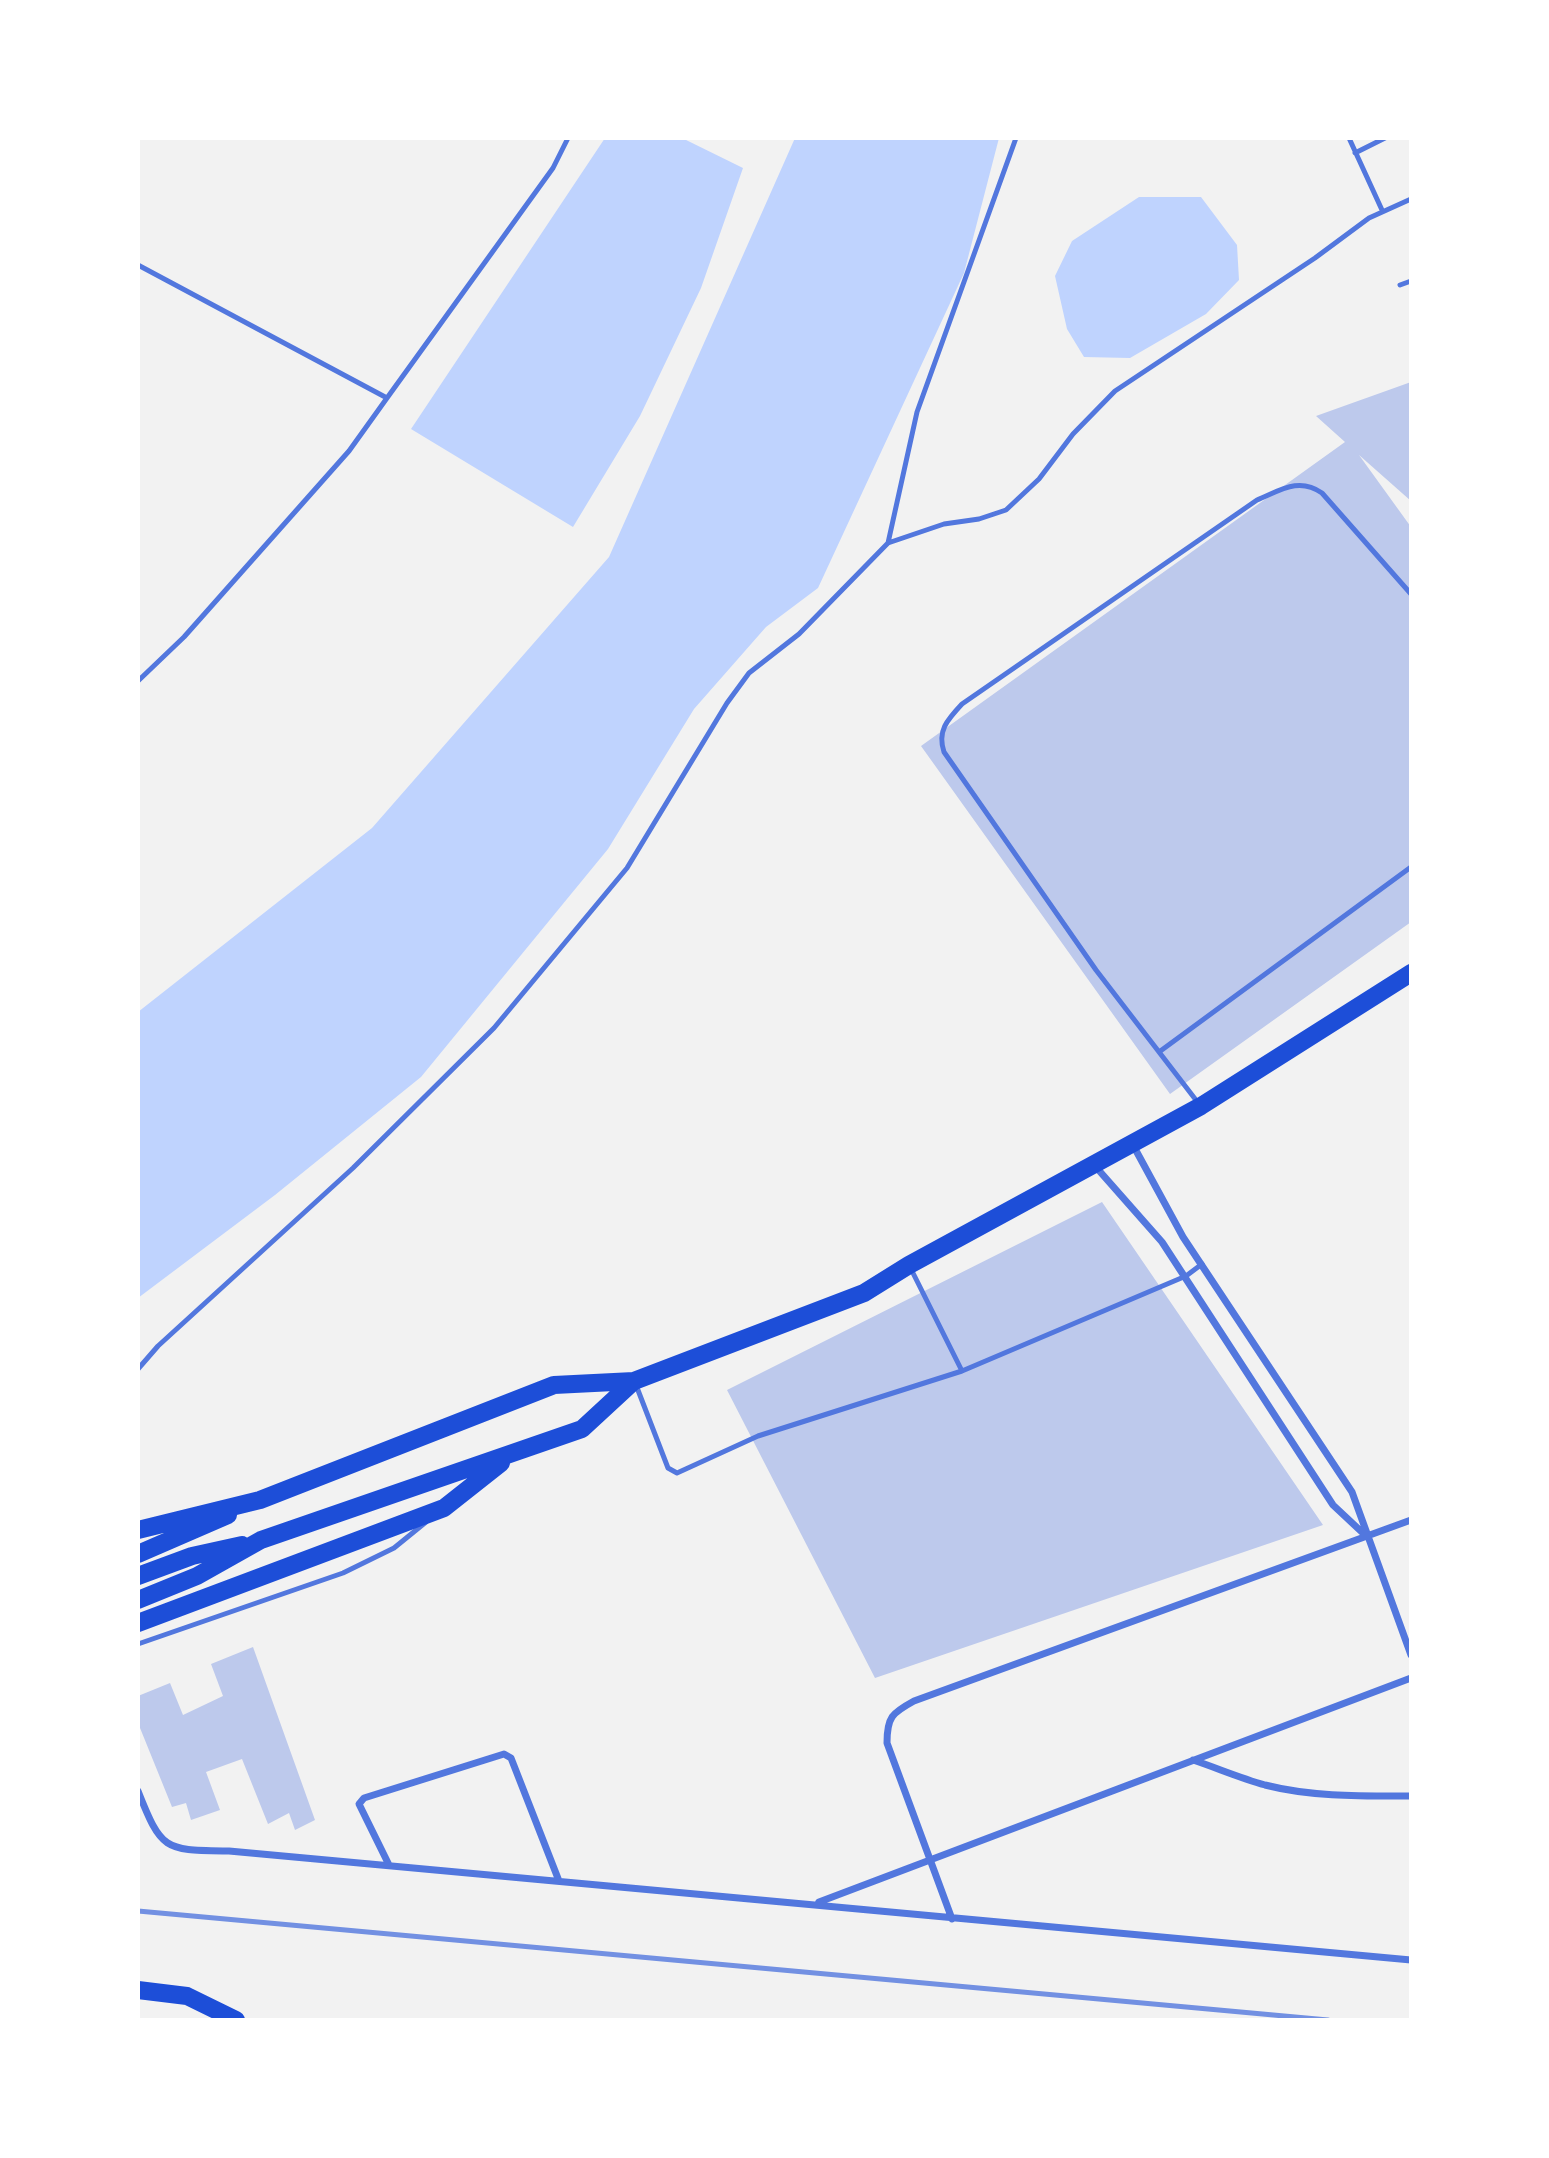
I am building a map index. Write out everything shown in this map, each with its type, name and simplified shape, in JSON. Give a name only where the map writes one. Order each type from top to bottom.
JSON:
[{"type":"main road","points":[[138,1554],[260,1500],[554,1385],[634,1381],[864,1293],[909,1265],[1201,1106],[1411,973]]},
{"type":"main road","points":[[138,1576],[192,1556],[261,1540],[582,1429],[634,1381]]},
{"type":"main road","points":[[138,1623],[444,1508],[513,1454]]},
{"type":"main road","points":[[138,1530],[260,1500]]},
{"type":"main road","points":[[138,1600],[197,1576],[261,1540]]},
{"type":"main road","points":[[138,1990],[187,1996],[236,2020]]},
{"type":"street","points":[[1133,1144],[1202,1264],[1352,1492],[1365,1535],[1411,1655]]},
{"type":"street","points":[[1095,1166],[1162,1242],[1333,1505],[1365,1535]]},
{"type":"street","points":[[952,1919],[887,1743],[887,1725],[896,1711],[914,1701],[1411,1520]]},
{"type":"street","points":[[816,1903],[1411,1678]]},
{"type":"street","points":[[389,1866],[362,1814],[359,1804],[364,1798],[504,1754],[511,1758],[559,1881]]},
{"type":"street","points":[[1193,1760],[1265,1785],[1305,1792],[1411,1796]]},
{"type":"street","points":[[138,1791],[153,1831],[163,1842],[182,1850],[229,1851],[816,1903],[952,1919],[1411,1959]]},
{"type":"lane","points":[[138,681],[184,637],[349,451],[553,168],[568,138]]},
{"type":"lane","points":[[888,543],[916,412],[1016,138]]},
{"type":"lane","points":[[1349,138],[1382,210]]},
{"type":"lane","points":[[1355,153],[1385,138]]},
{"type":"lane","points":[[138,1369],[158,1346],[353,1168],[494,1028],[627,867],[727,703],[749,673],[799,634],[888,543],[944,524],[979,519],[1006,510],[1039,479],[1073,434],[1115,391],[1382,210],[1411,199]]},
{"type":"lane","points":[[138,265],[387,398]]},
{"type":"lane","points":[[1400,285],[1411,281]]},
{"type":"lane","points":[[1201,1106],[1096,970],[944,752],[940,739],[944,725],[962,704],[1257,500],[1300,483],[1322,493],[1411,594]]},
{"type":"lane","points":[[1158,1052],[1411,867]]},
{"type":"lane","points":[[634,1381],[668,1468],[677,1474],[758,1436],[962,1371],[1186,1276],[1202,1264]]},
{"type":"lane","points":[[909,1265],[962,1371]]},
{"type":"lane","points":[[138,1644],[343,1573],[394,1548],[444,1508]]},
{"type":"water","points":[[605,138],[682,138],[743,168],[701,288],[640,416],[573,527],[411,429]]},
{"type":"water","points":[[795,138],[999,138],[964,273],[818,588],[766,627],[694,709],[608,849],[421,1077],[275,1195],[138,1298],[138,1012],[372,828],[609,557]]},
{"type":"water","points":[[1139,197],[1201,197],[1237,245],[1239,280],[1206,314],[1130,358],[1084,357],[1067,329],[1055,276],[1072,241]]},
{"type":"building","points":[[1411,382],[1411,501],[1359,455],[1411,527],[1411,922],[1170,1094],[921,746],[1345,442],[1316,416]]},
{"type":"building","points":[[1102,1202],[1323,1525],[875,1678],[727,1390]]},
{"type":"building","points":[[253,1647],[315,1820],[295,1830],[289,1813],[268,1824],[242,1759],[206,1772],[220,1810],[191,1820],[186,1803],[172,1807],[138,1723],[138,1696],[170,1683],[183,1715],[223,1696],[211,1664]]},
{"type":"railway","points":[[138,1911],[1328,2020]]}]
